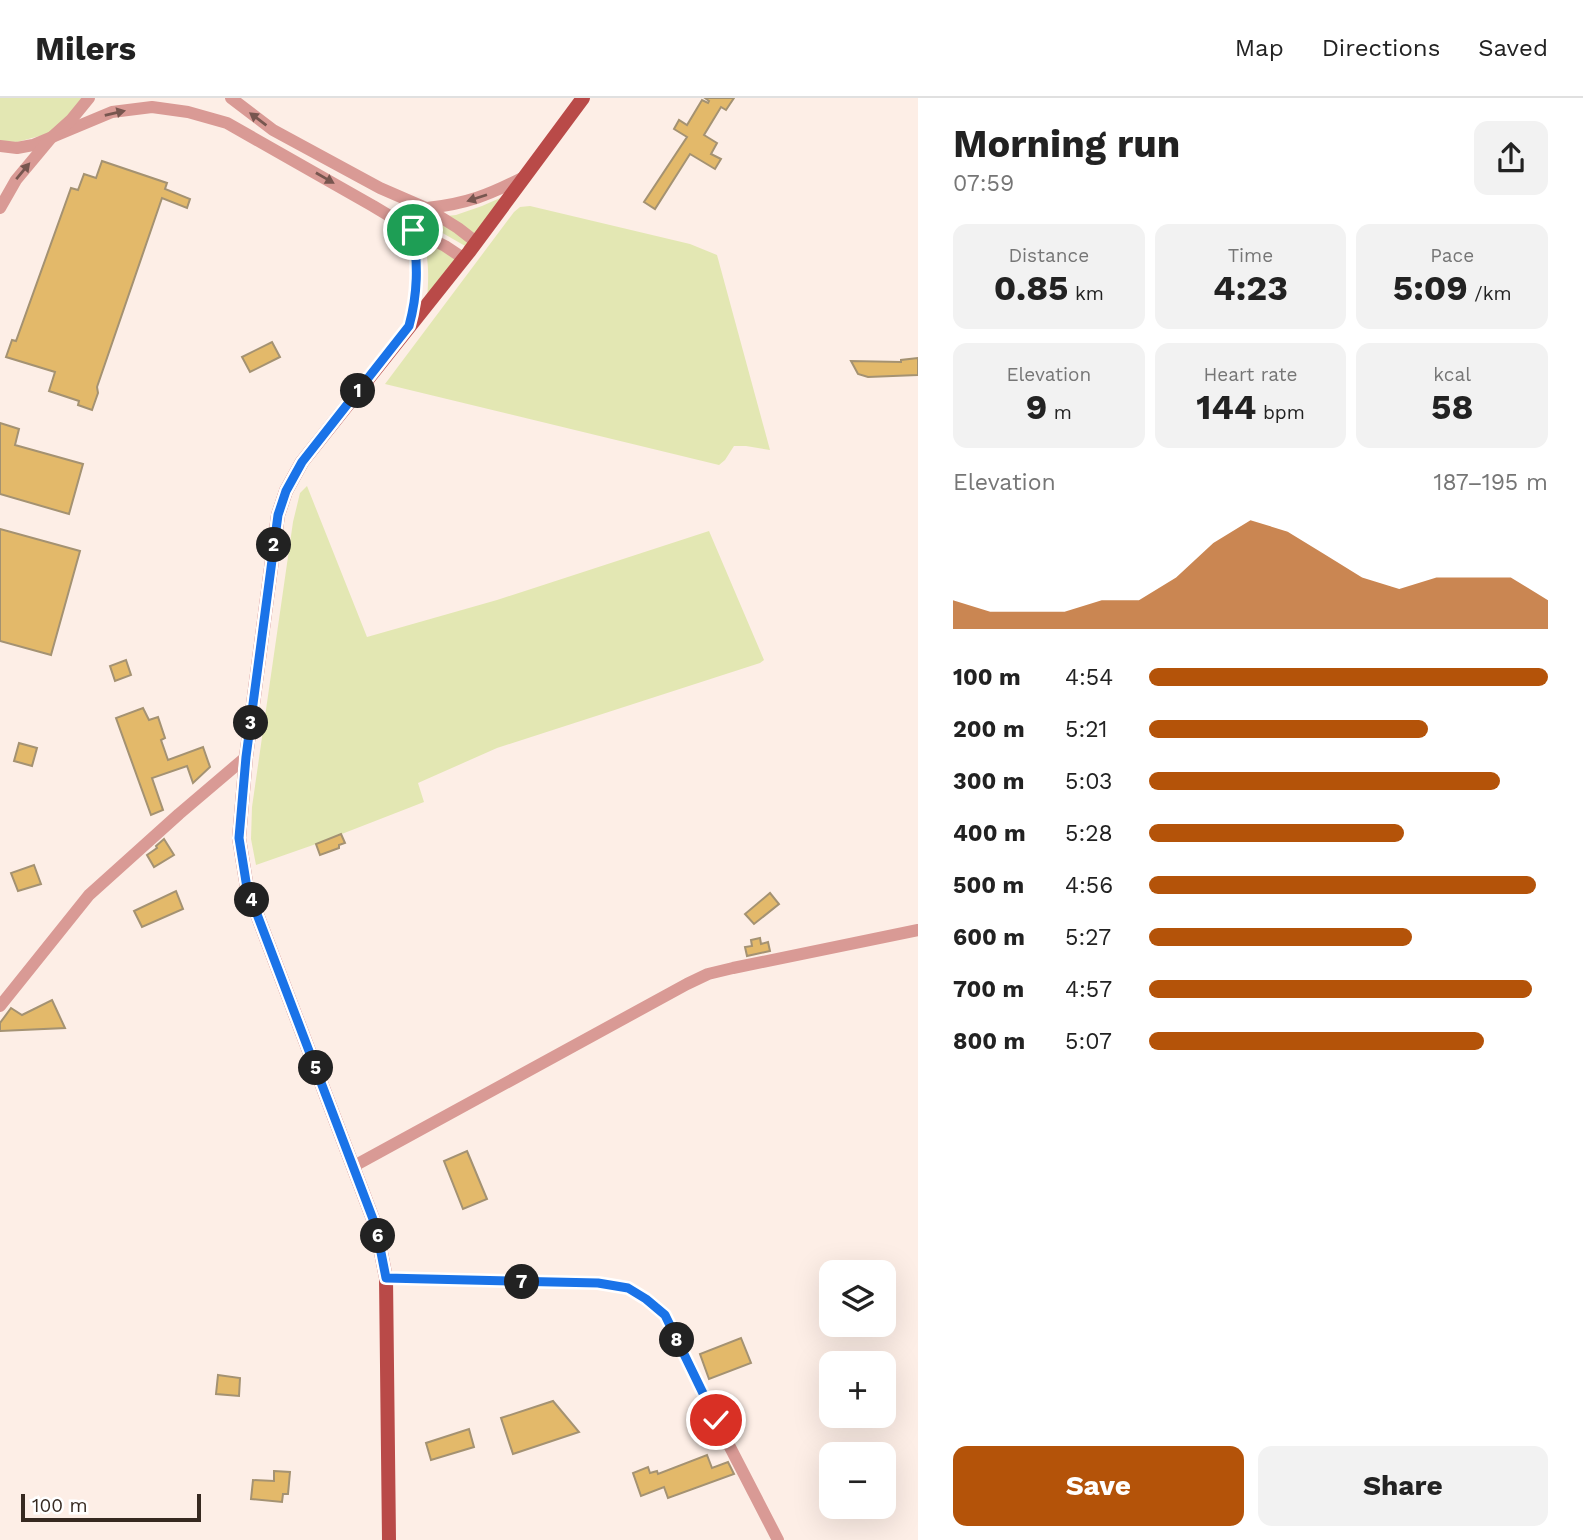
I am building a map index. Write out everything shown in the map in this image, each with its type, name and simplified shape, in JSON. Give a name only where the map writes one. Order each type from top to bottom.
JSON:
[{"type":"main road","points":[[389,1540],[386,1278],[376,1227],[247,888],[239,838],[246,757],[278,515],[286,491],[302,462],[476,242],[583,98]]},
{"type":"street","points":[[0,208],[16,180],[89,98]]},
{"type":"street","points":[[231,98],[273,130],[380,188],[426,208],[476,242]]},
{"type":"street","points":[[0,146],[17,148],[51,138],[112,112],[152,107],[188,112],[227,123],[463,258]]},
{"type":"street","points":[[426,208],[476,200],[524,177]]},
{"type":"street","points":[[409,326],[417,283],[413,230]]},
{"type":"street","points":[[0,1006],[89,895],[246,757]]},
{"type":"street","points":[[354,1166],[708,974],[918,930]]},
{"type":"street","points":[[386,1278],[598,1283],[628,1288],[646,1299],[665,1315],[778,1540]]},
{"type":"green space","points":[[0,98],[82,98],[68,117],[51,133],[17,142],[0,141]]},
{"type":"green space","points":[[507,195],[467,247],[418,219],[456,215]]},
{"type":"green space","points":[[530,206],[690,244],[717,255],[770,450],[734,446],[719,465],[385,384],[514,212],[520,207]]},
{"type":"green space","points":[[416,224],[464,252],[427,302],[428,262]]},
{"type":"green space","points":[[307,486],[367,637],[497,600],[709,531],[764,660],[497,748],[418,783],[424,802],[256,865],[251,839],[252,807],[293,522],[300,493]]},
{"type":"building","points":[[705,98],[734,98],[726,110],[721,107],[704,135],[717,143],[711,154],[721,159],[715,169],[690,154],[655,209],[644,202],[687,137],[674,129],[679,120],[687,125],[702,100],[708,103]]},
{"type":"building","points":[[102,161],[167,183],[165,189],[190,199],[187,208],[162,198],[97,387],[98,393],[92,410],[78,405],[79,401],[49,391],[55,372],[6,357],[12,340],[16,341],[71,188],[78,190],[84,174],[96,178]]},
{"type":"building","points":[[272,342],[280,357],[250,372],[242,357]]},
{"type":"building","points":[[918,358],[918,375],[868,377],[858,374],[851,361],[901,362]]},
{"type":"building","points":[[0,423],[19,429],[15,445],[83,464],[69,514],[0,494]]},
{"type":"building","points":[[0,529],[80,551],[51,655],[0,641]]},
{"type":"building","points":[[126,660],[131,675],[115,681],[110,666]]},
{"type":"building","points":[[143,708],[149,720],[158,717],[165,738],[161,740],[168,760],[203,747],[210,767],[193,783],[187,766],[152,778],[163,810],[151,815],[116,718]]},
{"type":"building","points":[[19,743],[37,748],[32,766],[14,761]]},
{"type":"building","points":[[341,834],[345,843],[320,855],[316,844]]},
{"type":"building","points":[[164,839],[174,855],[154,867],[147,855]]},
{"type":"building","points":[[34,865],[41,884],[18,891],[11,873]]},
{"type":"building","points":[[176,891],[183,909],[142,927],[134,911]]},
{"type":"building","points":[[770,893],[779,904],[754,924],[745,914]]},
{"type":"building","points":[[760,938],[761,944],[768,942],[770,951],[747,956],[745,947],[752,946],[751,940]]},
{"type":"building","points":[[52,1000],[65,1028],[0,1031],[0,1023],[11,1008],[22,1015]]},
{"type":"building","points":[[467,1151],[487,1199],[463,1209],[444,1161]]},
{"type":"building","points":[[741,1338],[751,1363],[709,1379],[700,1354]]},
{"type":"building","points":[[218,1375],[240,1378],[239,1396],[216,1394]]},
{"type":"building","points":[[553,1401],[579,1432],[513,1454],[501,1418]]},
{"type":"building","points":[[469,1429],[474,1447],[431,1460],[426,1443]]},
{"type":"building","points":[[707,1455],[712,1468],[728,1462],[734,1474],[668,1498],[664,1487],[641,1496],[633,1473],[648,1467],[650,1473],[657,1471],[658,1474]]},
{"type":"building","points":[[274,1471],[290,1472],[288,1494],[283,1494],[282,1502],[251,1499],[253,1480],[274,1481]]},
{"type":"route","points":[[413,230],[417,283],[409,326],[302,462],[286,491],[278,515],[246,757],[239,838],[247,888],[376,1227],[386,1278],[598,1283],[628,1288],[665,1315],[716,1420]]}]
